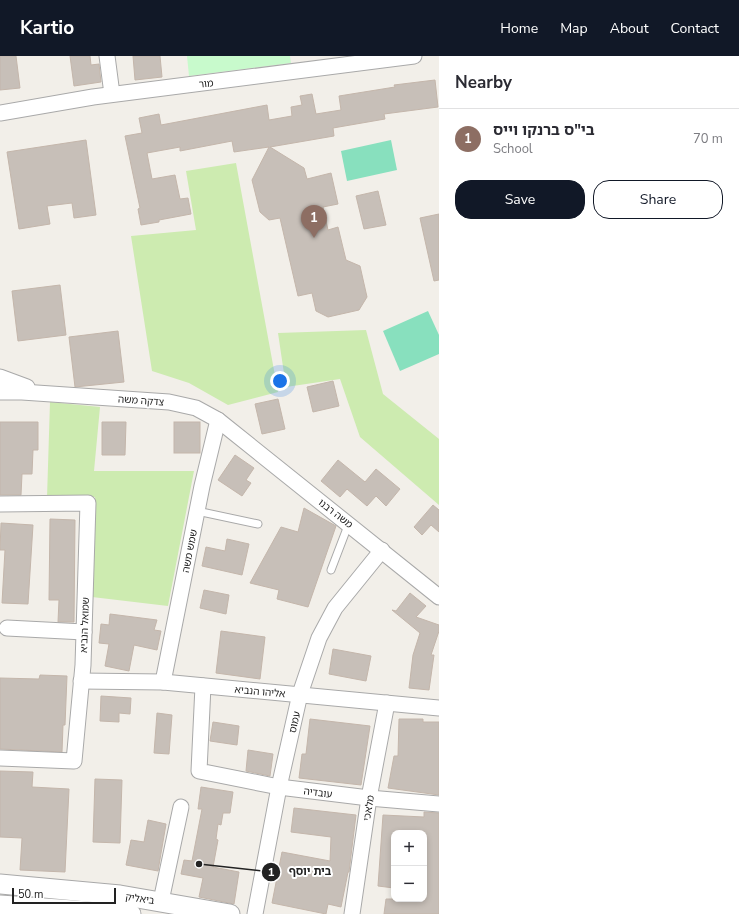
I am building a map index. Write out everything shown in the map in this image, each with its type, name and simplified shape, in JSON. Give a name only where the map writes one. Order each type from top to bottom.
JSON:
[{"type":"street","points":[[107,56],[112,94]]},
{"type":"street","name":"מור","points":[[0,113],[112,94],[357,60],[414,56]]},
{"type":"street","name":"צדקה משה","points":[[0,377],[43,393]]},
{"type":"street","name":"צדקה משה","points":[[0,392],[43,393],[169,402],[196,408],[218,420],[231,431]]},
{"type":"street","name":"שמש משה","points":[[163,682],[197,511],[218,420]]},
{"type":"street","name":"משה רבנו","points":[[231,431],[439,597]]},
{"type":"street","name":"שמואל הנביא","points":[[0,504],[88,503],[84,632],[74,761],[0,758]]},
{"type":"street","name":"עמוס","points":[[255,914],[279,787],[300,694],[319,638],[335,608],[382,550]]},
{"type":"street","points":[[7,628],[84,632]]},
{"type":"street","name":"אליהו הנביא","points":[[80,681],[163,682],[439,708]]},
{"type":"street","name":"עובדיה","points":[[203,686],[199,771],[279,787],[369,798],[439,804]]},
{"type":"street","name":"מלאכי","points":[[352,914],[369,798],[387,703]]},
{"type":"street","name":"ביאליק","points":[[161,901],[181,807]]},
{"type":"street","name":"ביאליק","points":[[0,884],[120,895],[229,914]]},
{"type":"street","name":"ביאליק","points":[[0,905],[131,914]]},
{"type":"lane","points":[[197,511],[258,524]]},
{"type":"lane","points":[[331,570],[348,523]]},
{"type":"green space","points":[[187,56],[290,56],[291,63],[189,76]]},
{"type":"green space","points":[[391,140],[397,170],[347,181],[341,151]]},
{"type":"green space","points":[[236,163],[278,392],[228,405],[189,383],[152,371],[131,236],[196,230],[186,171]]},
{"type":"green space","points":[[428,311],[439,335],[439,354],[400,371],[383,331]]},
{"type":"green space","points":[[366,330],[383,394],[439,439],[439,505],[360,437],[340,379],[286,387],[278,333]]},
{"type":"green space","points":[[50,402],[100,407],[94,471],[194,471],[168,606],[92,597],[95,497],[47,498]]},
{"type":"building","points":[[0,56],[16,56],[20,88],[0,90]]},
{"type":"building","points":[[70,56],[90,56],[91,65],[99,64],[101,82],[74,86]]},
{"type":"building","points":[[133,56],[160,56],[162,77],[135,80]]},
{"type":"building","points":[[435,80],[438,107],[384,114],[385,119],[333,128],[334,136],[270,147],[304,168],[307,179],[331,173],[338,204],[323,207],[328,230],[338,227],[346,260],[360,266],[367,297],[359,310],[328,317],[316,311],[312,293],[298,296],[280,218],[269,220],[260,212],[252,180],[269,147],[234,152],[232,141],[180,151],[180,147],[147,153],[152,179],[175,175],[180,199],[188,198],[191,214],[141,225],[138,209],[140,208],[125,136],[142,133],[139,118],[159,114],[161,125],[267,105],[269,120],[292,116],[291,107],[302,105],[300,96],[312,94],[316,114],[341,110],[339,96],[395,87],[394,85]]},
{"type":"building","points":[[86,140],[96,215],[74,218],[72,203],[47,206],[50,224],[19,229],[7,152]]},
{"type":"building","points":[[378,191],[386,225],[364,229],[356,196]]},
{"type":"building","points":[[439,214],[439,280],[434,281],[420,218]]},
{"type":"building","points":[[60,285],[66,335],[18,341],[12,291]]},
{"type":"building","points":[[118,331],[124,382],[75,387],[69,337]]},
{"type":"building","points":[[333,381],[339,406],[313,412],[307,387]]},
{"type":"building","points":[[278,399],[285,429],[262,434],[255,404]]},
{"type":"building","points":[[0,422],[38,422],[38,450],[33,450],[32,474],[22,474],[21,495],[0,495]]},
{"type":"building","points":[[102,422],[126,422],[125,455],[102,455]]},
{"type":"building","points":[[174,422],[200,422],[200,453],[174,453]]},
{"type":"building","points":[[235,455],[254,468],[246,480],[251,483],[242,496],[218,480]]},
{"type":"building","points":[[338,460],[365,482],[376,469],[400,489],[386,506],[376,496],[367,506],[347,489],[340,497],[321,481]]},
{"type":"building","points":[[433,505],[439,510],[439,532],[431,525],[422,535],[414,527]]},
{"type":"building","points":[[304,508],[336,526],[308,607],[277,599],[279,590],[250,583],[281,527],[298,532]]},
{"type":"building","points":[[50,519],[75,520],[74,622],[58,622],[59,600],[49,600]]},
{"type":"building","points":[[1,523],[33,525],[28,604],[2,603],[5,550],[0,550]]},
{"type":"building","points":[[227,539],[249,544],[242,575],[202,566],[206,547],[225,551]]},
{"type":"building","points":[[204,590],[229,595],[226,614],[200,608]]},
{"type":"building","points":[[410,593],[426,606],[416,617],[439,625],[439,631],[431,655],[434,655],[429,690],[409,688],[413,655],[420,633],[392,610],[396,611]]},
{"type":"building","points":[[110,614],[157,620],[154,630],[161,631],[157,650],[134,645],[129,671],[105,666],[109,644],[99,643],[101,624],[109,625]]},
{"type":"building","points":[[221,631],[265,637],[260,679],[216,673]]},
{"type":"building","points":[[333,649],[371,656],[366,681],[329,674]]},
{"type":"building","points":[[40,675],[67,676],[65,725],[63,725],[62,752],[0,749],[0,678],[39,679]]},
{"type":"building","points":[[101,696],[131,698],[130,714],[119,713],[119,722],[100,721]]},
{"type":"building","points":[[157,713],[172,715],[169,754],[154,753]]},
{"type":"building","points":[[310,719],[370,726],[361,785],[299,778],[302,754],[306,754]]},
{"type":"building","points":[[399,719],[423,719],[423,722],[439,722],[439,795],[388,788],[394,756],[398,756]]},
{"type":"building","points":[[213,722],[239,726],[237,745],[210,741]]},
{"type":"building","points":[[248,750],[273,754],[270,776],[246,771]]},
{"type":"building","points":[[0,771],[33,772],[32,787],[69,789],[65,872],[20,870],[22,838],[0,837]]},
{"type":"building","points":[[95,779],[122,780],[120,843],[93,842]]},
{"type":"building","points":[[201,787],[233,792],[230,813],[223,813],[221,825],[218,824],[216,839],[218,840],[213,867],[239,872],[234,904],[199,897],[203,878],[181,874],[184,860],[192,861],[202,809],[198,809]]},
{"type":"building","points":[[294,808],[356,815],[349,872],[341,907],[328,904],[326,914],[272,903],[282,852],[330,861],[331,837],[291,832]]},
{"type":"building","points":[[424,812],[439,813],[439,914],[384,914],[386,899],[391,899],[391,902],[427,902],[427,830],[391,830],[391,888],[378,886],[383,815],[424,817]]},
{"type":"building","points":[[148,820],[166,824],[158,871],[126,865],[131,840],[144,842]]},
{"type":"place","name":"בי\"ס ברנקו וייס","points":[[314,238]]},
{"type":"place","name":"בית יוסף","points":[[199,864]]}]
